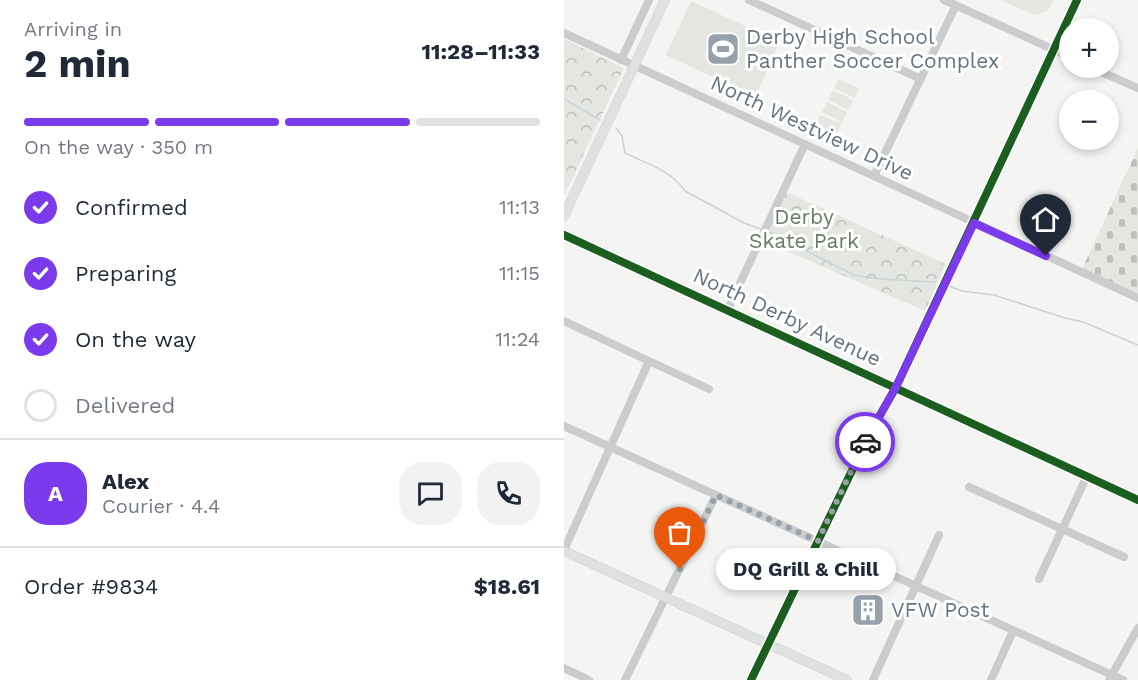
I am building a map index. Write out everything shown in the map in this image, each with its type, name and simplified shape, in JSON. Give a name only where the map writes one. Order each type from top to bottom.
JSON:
[{"type":"main road","points":[[564,216],[665,0]]},
{"type":"main road","points":[[564,551],[847,680]]},
{"type":"street","points":[[621,60],[649,0]]},
{"type":"street","points":[[749,0],[921,79]]},
{"type":"street","points":[[944,0],[1059,52]]},
{"type":"street","points":[[751,680],[869,434],[896,387],[1077,0]]},
{"type":"street","points":[[874,176],[956,5]]},
{"type":"street","name":"North Westview Drive","points":[[564,33],[1138,298]]},
{"type":"street","points":[[1115,78],[1138,88]]},
{"type":"street","points":[[728,309],[805,144]]},
{"type":"street","name":"North Derby Avenue","points":[[564,235],[1138,500]]},
{"type":"street","points":[[564,321],[709,389]]},
{"type":"street","points":[[564,551],[649,361]]},
{"type":"street","points":[[564,426],[1110,677],[1123,680]]},
{"type":"street","points":[[1039,579],[1087,476]]},
{"type":"street","points":[[969,487],[1124,557]]},
{"type":"street","points":[[625,680],[716,495]]},
{"type":"street","points":[[873,680],[939,535]]},
{"type":"street","points":[[1110,677],[1138,628]]},
{"type":"street","points":[[991,680],[1013,631]]},
{"type":"street","points":[[564,668],[588,680]]},
{"type":"green space","points":[[1000,0],[1053,0],[1048,11],[1034,15]]},
{"type":"green space","name":"Derby High School Panther Soccer Complex","points":[[691,1],[780,42],[755,97],[666,55]]},
{"type":"green space","points":[[564,39],[624,68],[564,196]]},
{"type":"green space","points":[[839,79],[859,88],[855,98],[834,88]]},
{"type":"green space","points":[[833,90],[853,100],[849,110],[828,100]]},
{"type":"green space","points":[[827,102],[847,112],[842,122],[822,112]]},
{"type":"green space","points":[[820,115],[841,124],[836,134],[815,124]]},
{"type":"green space","points":[[1138,148],[1138,295],[1082,269]]},
{"type":"green space","name":"Derby Skate Park","points":[[786,192],[946,264],[925,311],[764,241]]},
{"type":"waterway","points":[[564,99],[600,120]]},
{"type":"waterway","points":[[616,128],[622,136],[625,153],[666,173],[685,191],[744,223],[761,229]]},
{"type":"waterway","points":[[769,232],[854,275],[879,279],[935,282]]},
{"type":"waterway","points":[[949,286],[962,291],[994,295],[1083,322],[1138,345]]},
{"type":"cycle path","points":[[751,680],[872,429],[896,387],[1077,0]]},
{"type":"cycle path","points":[[564,235],[1138,500]]},
{"type":"way so far","points":[[680,569],[716,495],[818,541],[865,442]]},
{"type":"place","name":"Derby High School Panther Soccer Complex","points":[[723,49]]},
{"type":"place","name":"DQ Grill & Chill","points":[[680,569]]},
{"type":"place","name":"VFW Post","points":[[868,610]]},
{"type":"route","points":[[865,442],[896,387],[974,223],[1046,256]]}]
